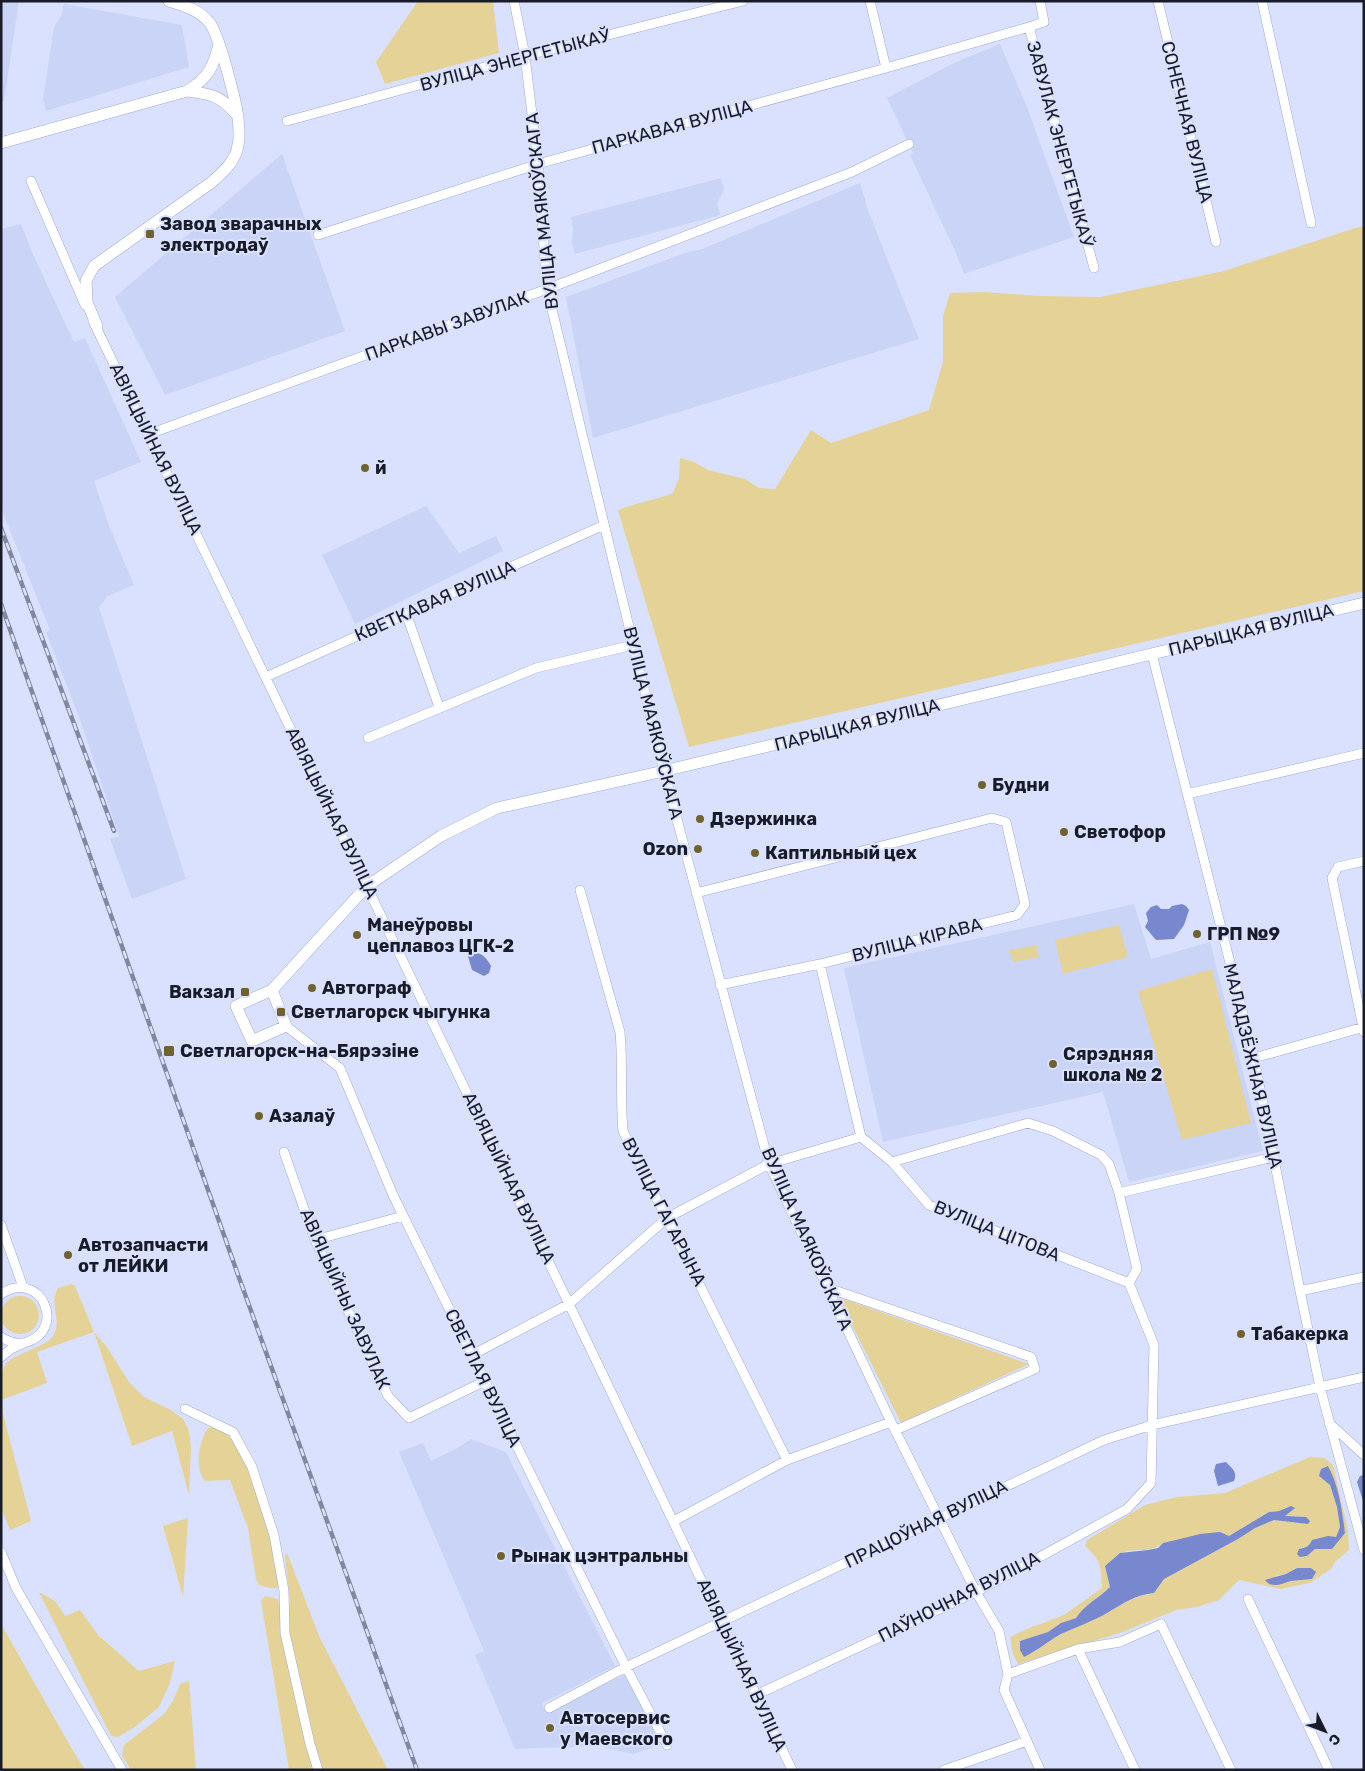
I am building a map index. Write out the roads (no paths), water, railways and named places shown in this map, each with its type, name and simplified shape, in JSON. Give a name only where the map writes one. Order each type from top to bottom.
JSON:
[{"type":"main road","name":"АВІЯЦЫЙНАЯ ВУЛІЦА","points":[[97,326],[87,302],[86,281],[94,266],[170,213],[226,170],[234,158],[238,146],[238,116],[220,44],[210,23],[194,9],[169,1]]},
{"type":"main road","points":[[188,92],[209,73],[220,44]]},
{"type":"main road","points":[[1,143],[188,92],[217,96],[227,103],[238,116]]},
{"type":"main road","name":"ПАРЫЦКАЯ ВУЛІЦА","points":[[367,886],[441,836],[497,808],[664,771],[1364,603]]},
{"type":"main road","points":[[272,990],[286,1026],[252,1041],[236,1006],[272,990],[367,886]]},
{"type":"street","name":"ВУЛІЦА МАЯКОЎСКАГА","points":[[514,1],[525,56],[538,164],[547,289],[664,771],[769,1164],[894,1426],[976,1592],[999,1631],[1008,1674],[1004,1690],[1040,1770]]},
{"type":"street","name":"ВУЛІЦА ЭНЕРГЕТЫКАЎ","points":[[287,121],[525,56],[743,1]]},
{"type":"street","points":[[870,1],[886,68]]},
{"type":"street","name":"ЗАВУЛАК ЭНЕРГЕТЫКАЎ","points":[[1040,1],[1044,22],[1029,27],[1094,268]]},
{"type":"street","name":"СОНЕЧНАЯ ВУЛІЦА","points":[[1158,1],[1216,242]]},
{"type":"street","points":[[1262,1],[1311,223]]},
{"type":"street","name":"ПАРКАВАЯ ВУЛІЦА","points":[[318,235],[538,164],[1029,27]]},
{"type":"street","name":"ПАРКАВЫ ЗАВУЛАК","points":[[149,434],[547,289],[852,172],[909,144]]},
{"type":"street","points":[[31,181],[89,314],[97,326]]},
{"type":"street","name":"АВІЯЦЫЙНАЯ ВУЛІЦА","points":[[97,326],[792,1770]]},
{"type":"street","name":"КВЕТКАВАЯ ВУЛІЦА","points":[[266,677],[604,524]]},
{"type":"street","points":[[406,613],[439,708]]},
{"type":"street","points":[[368,738],[536,668],[633,646]]},
{"type":"street","name":"МАЛАДЗЁЖНАЯ ВУЛІЦА","points":[[1152,654],[1254,1058],[1320,1387],[1364,1550]]},
{"type":"street","points":[[1188,794],[1364,753]]},
{"type":"street","name":"ВУЛІЦА КІРАВА","points":[[696,893],[992,818],[1006,822],[1025,904],[1017,916],[820,964],[720,985]]},
{"type":"street","points":[[1254,1058],[1363,1029],[1332,878],[1338,867],[1364,861]]},
{"type":"street","name":"ВУЛІЦА ГАГАРЫНА","points":[[580,890],[620,1032],[623,1132],[787,1460]]},
{"type":"street","points":[[472,1355],[569,1304],[667,1218],[769,1164],[861,1138],[820,964]]},
{"type":"street","name":"СВЕТЛАЯ ВУЛІЦА","points":[[286,1026],[340,1068],[403,1216],[626,1667],[667,1745]]},
{"type":"street","points":[[892,1162],[1028,1123],[1053,1131],[1101,1155],[1109,1164],[1119,1194],[1136,1269],[1130,1283],[1154,1345],[1152,1425]]},
{"type":"street","name":"ВУЛІЦА ЦІТОВА","points":[[861,1138],[892,1162],[929,1205],[1130,1283]]},
{"type":"street","name":"АВІЯЦЫЙНЫ ЗАВУЛАК","points":[[284,1152],[315,1240],[388,1396],[409,1418],[485,1381]]},
{"type":"street","points":[[1119,1194],[1274,1157]]},
{"type":"street","points":[[315,1240],[403,1216]]},
{"type":"street","points":[[1,1224],[23,1287]]},
{"type":"street","points":[[1300,1291],[1364,1277]]},
{"type":"street","points":[[1,1294],[15,1287],[23,1287],[38,1294],[43,1300],[48,1315],[46,1323],[38,1336],[11,1349],[1,1357]]},
{"type":"street","points":[[674,1522],[787,1460],[894,1426],[1036,1369],[1031,1357],[828,1288]]},
{"type":"street","points":[[1,1337],[15,1343],[23,1343]]},
{"type":"street","name":"ПРАЦОЎНАЯ ВУЛІЦА","points":[[549,1708],[626,1667],[1104,1440],[1152,1425],[1364,1377]]},
{"type":"street","points":[[185,1409],[233,1432],[252,1467],[274,1534],[284,1591],[284,1633],[310,1744],[318,1770]]},
{"type":"street","points":[[1329,1423],[1364,1455]]},
{"type":"street","name":"ПАЎНОЧНАЯ ВУЛІЦА","points":[[756,1695],[976,1592],[1127,1509],[1151,1482],[1152,1425]]},
{"type":"street","points":[[1,1552],[16,1588],[122,1770]]},
{"type":"street","points":[[1248,1599],[1329,1770]]},
{"type":"street","points":[[1008,1674],[1078,1649],[1120,1642],[1161,1624],[1231,1770]]},
{"type":"street","points":[[1078,1649],[1135,1770]]},
{"type":"street","points":[[944,1770],[1027,1741]]},
{"type":"water","points":[[1182,904],[1189,910],[1184,925],[1174,939],[1156,940],[1145,927],[1148,921],[1146,913],[1151,907],[1157,905],[1161,909],[1169,909],[1172,906]]},
{"type":"water","points":[[467,953],[478,953],[484,957],[491,966],[489,973],[484,976],[472,970]]},
{"type":"water","points":[[1226,1462],[1235,1472],[1234,1481],[1218,1486],[1214,1471],[1216,1464]]},
{"type":"water","points":[[1328,1466],[1337,1490],[1345,1533],[1332,1549],[1315,1549],[1307,1556],[1300,1557],[1297,1554],[1299,1549],[1310,1544],[1312,1540],[1328,1536],[1336,1537],[1340,1527],[1337,1507],[1330,1485],[1319,1476],[1321,1469]]},
{"type":"water","points":[[1364,1475],[1364,1504],[1357,1482],[1360,1476]]},
{"type":"water","points":[[1291,1506],[1295,1508],[1285,1516],[1306,1517],[1310,1521],[1308,1524],[1274,1520],[1255,1528],[1164,1579],[1154,1593],[1130,1600],[1102,1616],[1061,1634],[1024,1657],[1020,1650],[1020,1641],[1048,1632],[1061,1623],[1076,1618],[1083,1609],[1110,1587],[1105,1566],[1120,1553],[1158,1548],[1163,1543],[1200,1534],[1220,1532],[1229,1536],[1269,1512],[1279,1511]]},
{"type":"water","points":[[1297,1568],[1311,1568],[1316,1572],[1312,1579],[1291,1581],[1277,1585],[1268,1583],[1265,1580],[1286,1574]]},
{"type":"railway","points":[[1,528],[114,831]]},
{"type":"railway","points":[[1,604],[237,1272],[417,1770]]},
{"type":"place","name":"Завод зварачных электродаў","points":[[150,234]]},
{"type":"place","name":"й","points":[[365,468]]},
{"type":"place","name":"Будни","points":[[982,785]]},
{"type":"place","name":"Дзержинка","points":[[700,819]]},
{"type":"place","name":"Светофор","points":[[1064,832]]},
{"type":"place","name":"Ozon","points":[[698,849]]},
{"type":"place","name":"Каптильный цех","points":[[755,853]]},
{"type":"place","name":"ГРП №9","points":[[1197,934]]},
{"type":"place","name":"Манеўровы цеплавоз ЦГК-2","points":[[357,935]]},
{"type":"place","name":"Автограф","points":[[312,988]]},
{"type":"place","name":"Вакзал","points":[[245,992]]},
{"type":"place","name":"Светлагорск чыгунка","points":[[281,1012]]},
{"type":"place","name":"Светлагорск-на-Бярэзіне","points":[[169,1051]]},
{"type":"place","name":"Сярэдняя школа № 2","points":[[1053,1064]]},
{"type":"place","name":"Азалаў","points":[[259,1116]]},
{"type":"place","name":"Автозапчасти от ЛЕЙКИ","points":[[68,1255]]},
{"type":"place","name":"Табакерка","points":[[1241,1334]]},
{"type":"place","name":"Рынак цэнтральны","points":[[501,1556]]},
{"type":"place","name":"Автосервис у Маевского","points":[[550,1728]]}]
